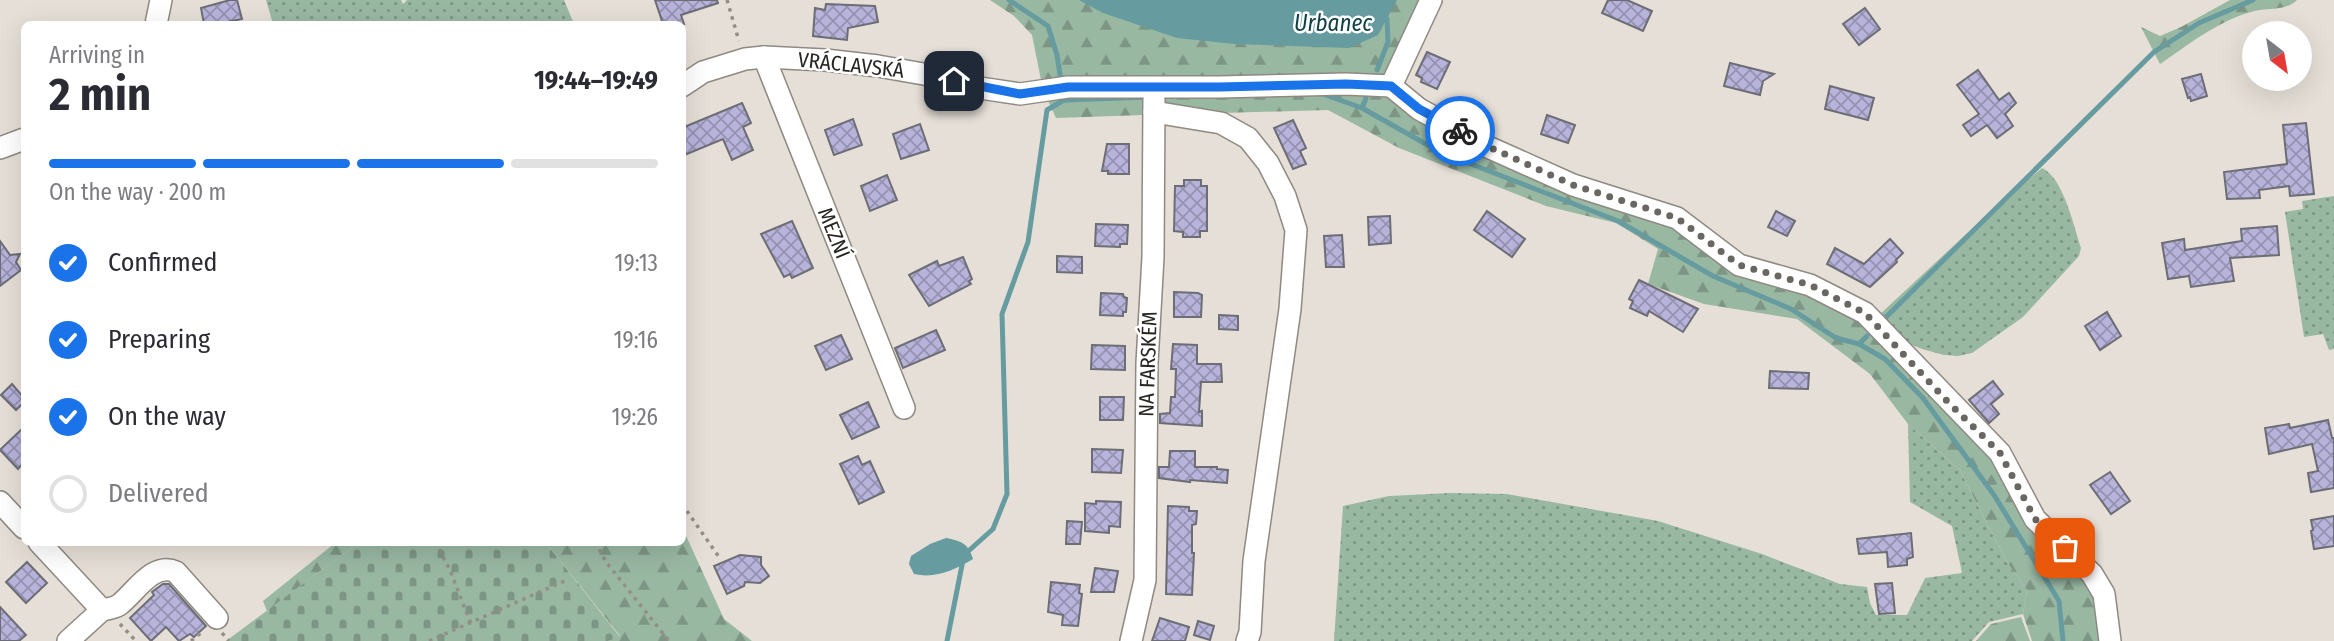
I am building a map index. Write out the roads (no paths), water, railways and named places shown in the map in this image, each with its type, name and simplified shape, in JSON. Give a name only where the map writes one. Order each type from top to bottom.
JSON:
[{"type":"street","points":[[157,21],[161,0]]},
{"type":"street","points":[[1431,0],[1391,86],[1419,109],[1489,147],[1573,185],[1677,218],[1739,265],[1810,285],[1865,313],[2000,453],[2035,519],[2092,574],[2104,594],[2110,641]]},
{"type":"street","name":"VRÁCLAVSKÁ","points":[[686,83],[703,72],[754,58],[825,60],[877,66],[1020,94],[1062,87],[1154,98],[1219,87],[1346,84],[1391,86]]},
{"type":"street","name":"MEZNÍ","points":[[754,58],[904,408]]},
{"type":"street","points":[[1154,98],[1221,123],[1248,138],[1268,163],[1285,196],[1296,230],[1290,309],[1254,561],[1250,632],[1247,641]]},
{"type":"street","name":"NA FARSKÉM","points":[[1131,641],[1145,580],[1154,98]]},
{"type":"street","points":[[0,148],[21,140]]},
{"type":"street","points":[[0,502],[21,525]]},
{"type":"street","points":[[42,546],[102,610]]},
{"type":"street","points":[[68,641],[102,610],[118,605],[152,575],[167,569],[176,572],[218,618]]},
{"type":"water","name":"Urbanec","points":[[1079,0],[1397,0],[1378,35],[1349,48],[1235,44],[1177,38],[1103,13]]},
{"type":"water","points":[[946,538],[963,544],[969,549],[973,559],[945,572],[914,574],[909,564],[911,556]]},
{"type":"waterway","points":[[1009,0],[1048,26],[1061,81]]},
{"type":"waterway","points":[[1887,316],[2154,52],[2199,23],[2253,0]]},
{"type":"waterway","points":[[1377,70],[1388,42],[1387,19],[1380,17]]},
{"type":"waterway","points":[[1062,91],[1064,100],[1149,97]]},
{"type":"waterway","points":[[1323,94],[1362,108],[1440,152],[1618,221],[1713,276],[1791,309],[1836,338],[1859,344],[1885,359],[1923,398],[1994,495],[2059,601],[2063,641]]},
{"type":"waterway","points":[[1362,108],[1366,98]]},
{"type":"waterway","points":[[947,641],[964,555],[993,529],[1007,494],[1002,314],[1028,242],[1047,110],[1064,100]]},
{"type":"waterway","points":[[1859,344],[1867,336]]}]
